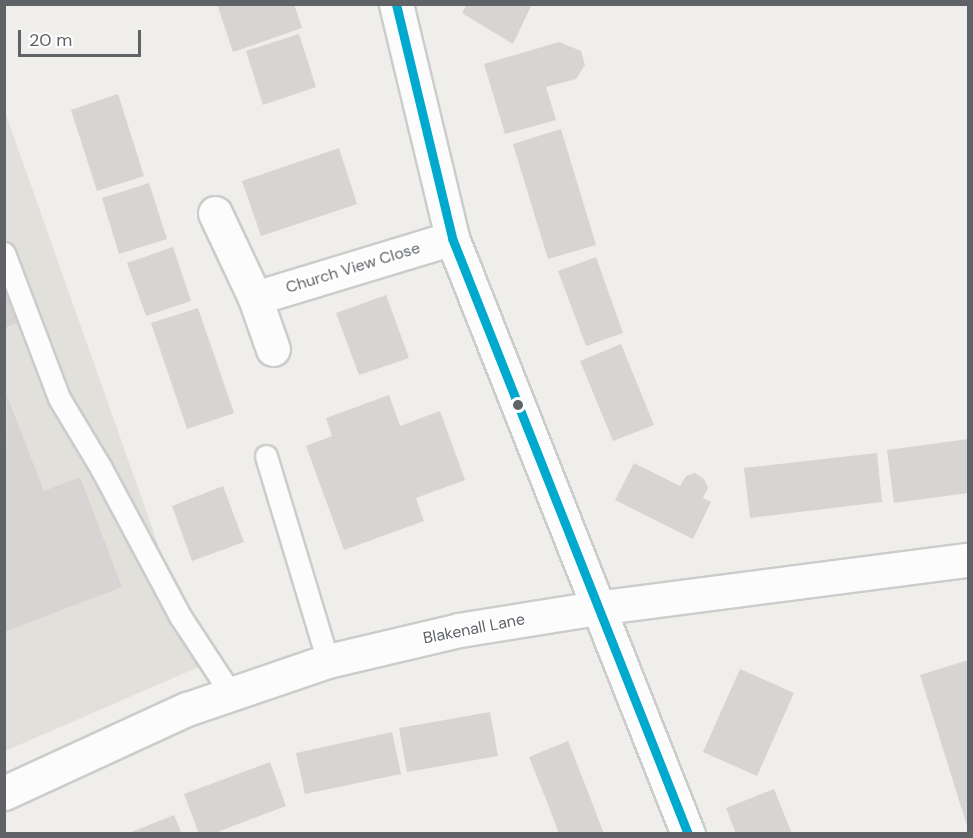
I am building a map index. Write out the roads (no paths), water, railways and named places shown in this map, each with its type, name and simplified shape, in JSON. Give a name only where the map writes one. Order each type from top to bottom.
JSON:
[{"type":"street","points":[[396,4],[452,238],[596,608],[688,834]]},
{"type":"street","points":[[215,213],[255,298],[273,349]]},
{"type":"street","name":"Church View Close","points":[[255,298],[452,238]]},
{"type":"street","name":"Blakenall Lane","points":[[4,793],[188,709],[328,661],[459,630],[596,608],[969,560]]},
{"type":"lane","points":[[4,253],[59,398],[101,468],[180,616],[231,694]]},
{"type":"lane","points":[[266,456],[328,661]]}]
